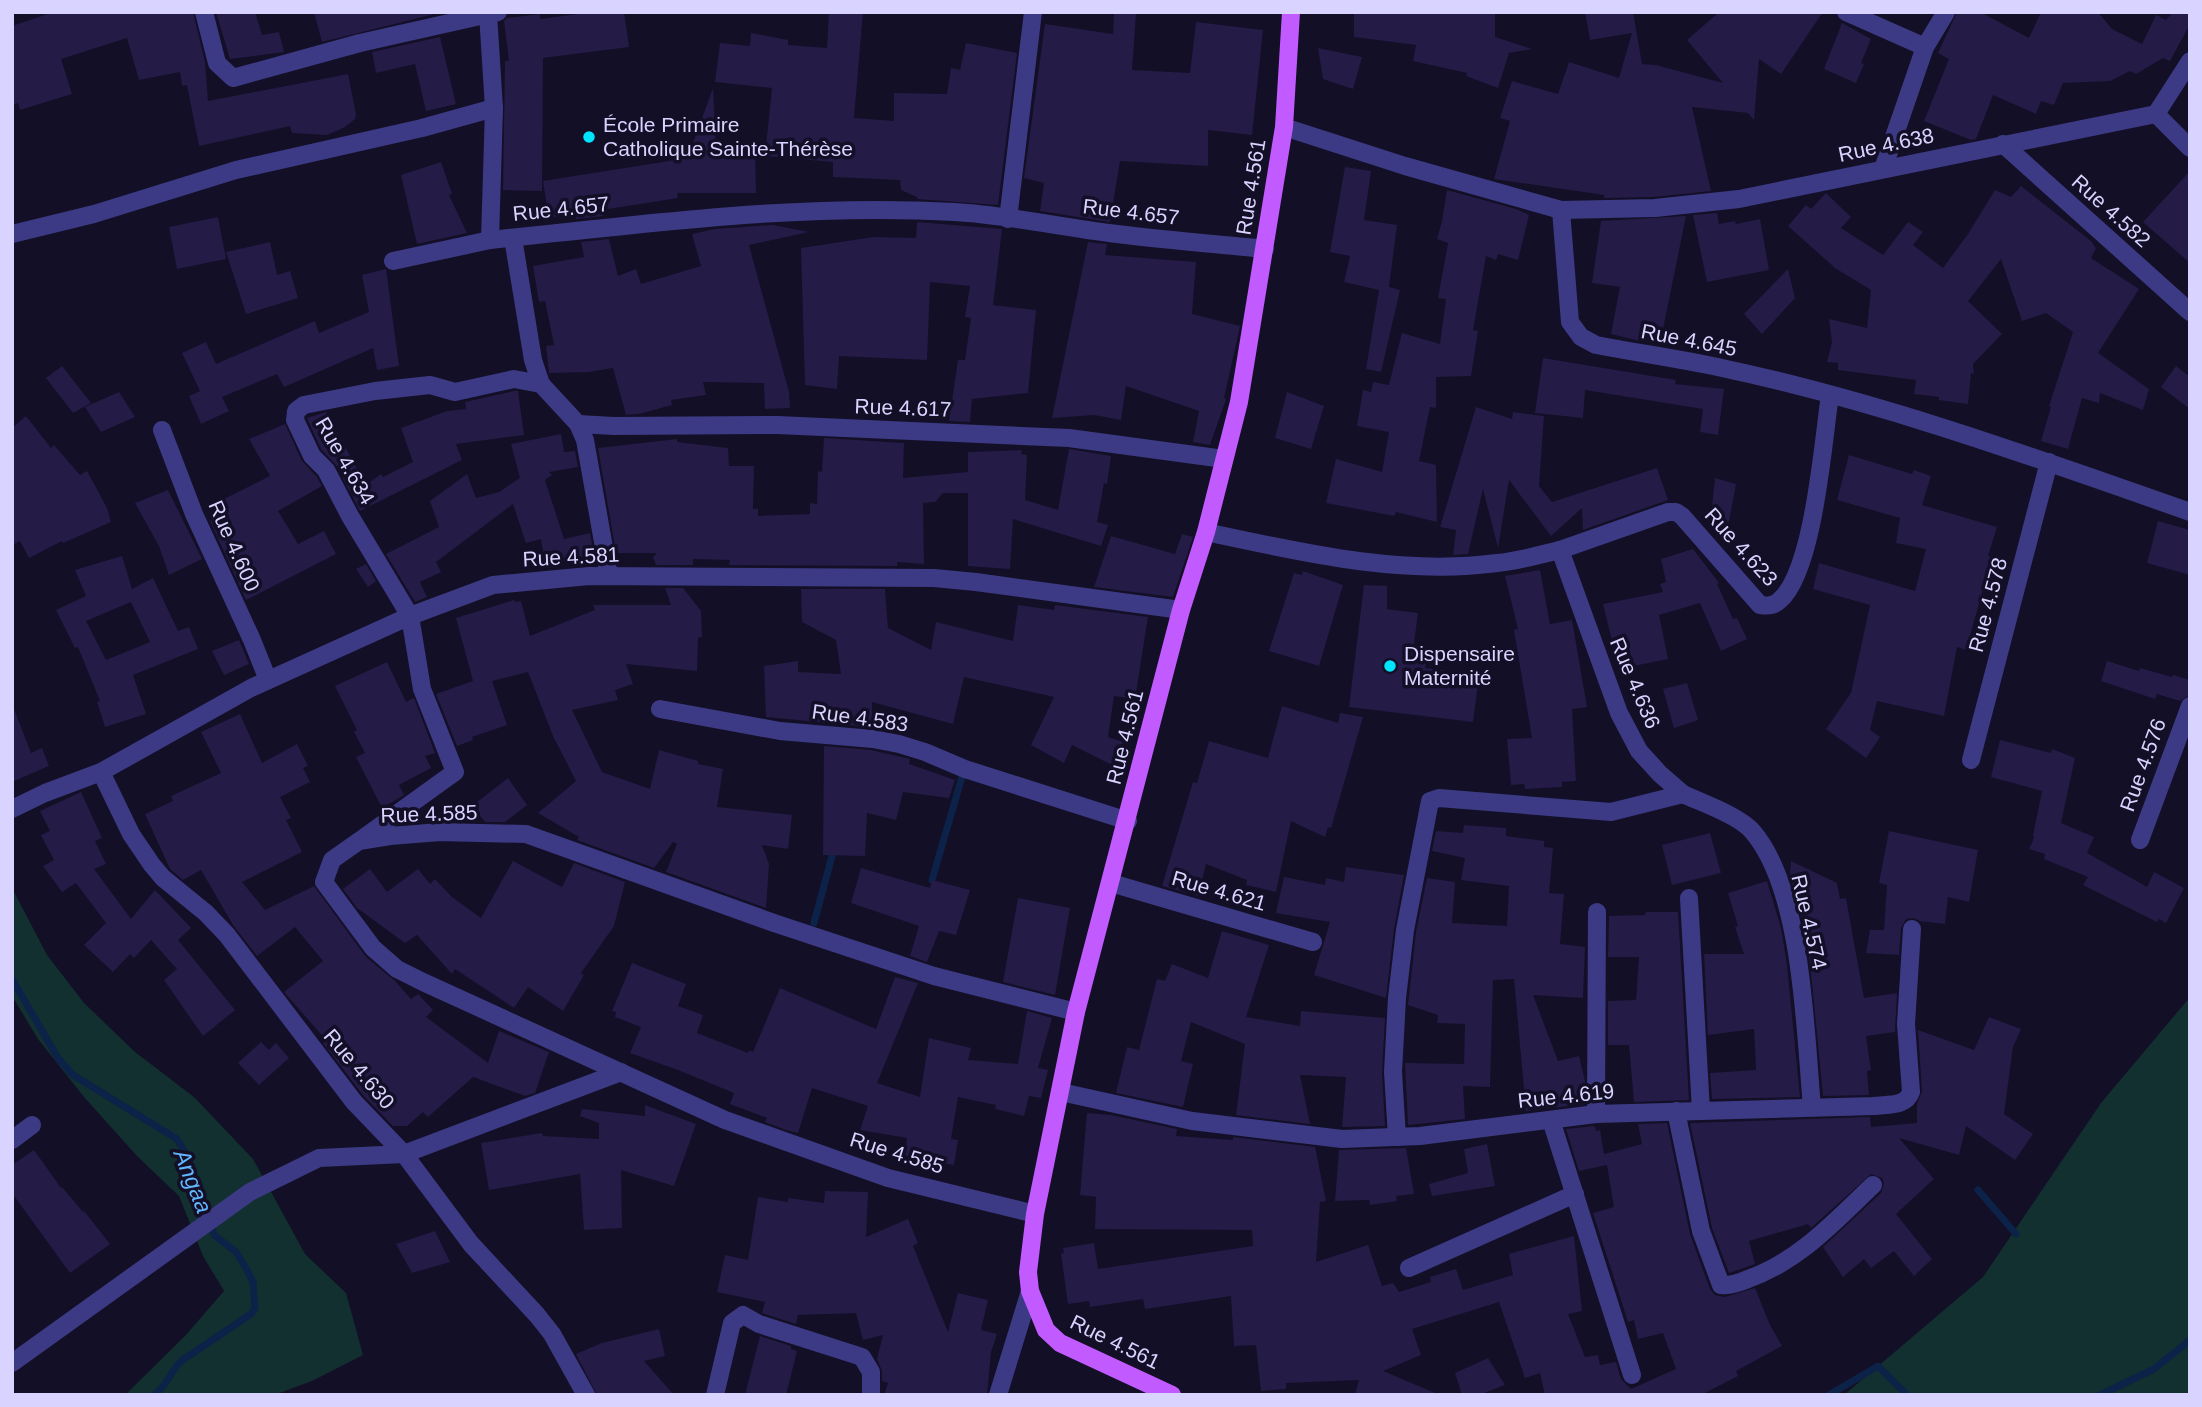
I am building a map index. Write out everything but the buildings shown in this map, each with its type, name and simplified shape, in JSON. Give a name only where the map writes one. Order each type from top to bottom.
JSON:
[{"type":"main road","name":"Rue 4.561","points":[[1172,1395],[1060,1343],[1046,1330],[1030,1291],[1028,1272],[1035,1214],[1076,1012],[1181,610],[1206,532],[1239,402],[1284,127],[1291,12]]},
{"type":"street","points":[[204,12],[217,63],[233,78],[360,43],[493,13]]},
{"type":"street","points":[[1008,219],[1033,12]]},
{"type":"street","points":[[1846,12],[1925,47]]},
{"type":"street","points":[[1883,169],[1925,47],[1946,12]]},
{"type":"street","name":"Rue 4.657","points":[[493,13],[494,108],[490,240],[664,220],[768,212],[861,210],[955,212],[1117,234],[1265,249]]},
{"type":"street","points":[[2190,61],[2156,114],[2190,148]]},
{"type":"street","points":[[12,234],[94,214],[236,170],[422,128],[494,108]]},
{"type":"street","name":"Rue 4.638","points":[[1561,210],[1655,208],[1739,199],[2156,114]]},
{"type":"street","points":[[1284,127],[1405,166],[1561,210]]},
{"type":"street","name":"Rue 4.582","points":[[2003,144],[2190,312]]},
{"type":"street","name":"Rue 4.645","points":[[1561,210],[1570,322],[1581,337],[1596,345],[1723,368],[1830,395],[1943,427],[2190,512]]},
{"type":"street","points":[[513,238],[533,360],[541,384],[578,424],[590,462],[609,576]]},
{"type":"street","points":[[393,261],[490,240]]},
{"type":"street","name":"Rue 4.634","points":[[359,841],[454,772],[422,689],[410,616],[350,516],[326,470],[312,456],[295,420],[296,411],[304,405],[375,391],[430,385],[455,392],[514,379],[541,384]]},
{"type":"street","name":"Rue 4.623","points":[[1560,550],[1645,519],[1676,512],[1760,605],[1771,606],[1781,600],[1795,579],[1804,555],[1830,395]]},
{"type":"street","name":"Rue 4.617","points":[[578,424],[776,425],[1069,438],[1224,459]]},
{"type":"street","name":"Rue 4.600","points":[[162,429],[194,514],[268,680]]},
{"type":"street","name":"Rue 4.578","points":[[1971,760],[2049,462]]},
{"type":"street","points":[[1206,532],[1323,554],[1424,567],[1496,564],[1560,550]]},
{"type":"street","name":"Rue 4.636","points":[[1560,550],[1619,713],[1640,751],[1660,774],[1683,794]]},
{"type":"street","name":"Rue 4.581","points":[[12,809],[45,793],[101,772],[268,680],[410,616],[493,585],[589,576],[934,578],[1181,610]]},
{"type":"street","name":"Rue 4.576","points":[[2140,840],[2190,706]]},
{"type":"street","name":"Rue 4.583","points":[[660,709],[780,731],[873,739],[899,744],[965,769],[1128,821]]},
{"type":"street","name":"Rue 4.630","points":[[101,772],[131,834],[152,865],[163,878],[228,935],[354,1102],[404,1154],[471,1244],[552,1334],[586,1395]]},
{"type":"street","points":[[1397,1137],[1394,1072],[1396,998],[1405,930],[1430,801],[1439,797],[1611,812],[1683,794]]},
{"type":"street","name":"Rue 4.574","points":[[1683,794],[1752,830],[1780,882],[1797,949],[1812,1107]]},
{"type":"street","name":"Rue 4.585","points":[[1035,1214],[888,1178],[725,1119],[423,982],[397,968],[373,948],[324,882],[332,860],[359,841],[440,832],[526,834],[934,976],[1076,1012]]},
{"type":"street","name":"Rue 4.621","points":[[1111,883],[1313,942]]},
{"type":"street","points":[[1689,898],[1701,1111]]},
{"type":"street","points":[[1596,1114],[1597,912]]},
{"type":"street","name":"Rue 4.619","points":[[1061,1092],[1192,1121],[1342,1139],[1397,1137],[1596,1114],[1874,1106],[1903,1102],[1909,1099],[1911,1092],[1906,1024],[1912,929]]},
{"type":"street","points":[[12,1363],[250,1192],[319,1158],[404,1154],[621,1072]]},
{"type":"street","points":[[1676,1111],[1701,1231],[1721,1285],[1732,1285],[1784,1264],[1810,1245],[1873,1185]]},
{"type":"street","points":[[1551,1120],[1632,1375]]},
{"type":"street","points":[[12,1140],[32,1125]]},
{"type":"street","points":[[1409,1268],[1575,1194]]},
{"type":"street","points":[[998,1395],[1030,1291]]},
{"type":"street","points":[[715,1395],[732,1323],[743,1315],[759,1324],[862,1357],[871,1372],[871,1395]]},
{"type":"green space","points":[[12,888],[47,955],[84,1003],[135,1052],[194,1097],[253,1159],[305,1254],[346,1293],[363,1355],[312,1381],[274,1395],[125,1395],[185,1336],[224,1291],[203,1256],[179,1196],[137,1156],[84,1097],[38,1039],[12,996]]},
{"type":"green space","points":[[2190,997],[2190,1395],[1844,1395],[1983,1277],[2101,1103]]},
{"type":"waterway","points":[[932,880],[964,770]]},
{"type":"waterway","points":[[814,923],[832,856]]},
{"type":"waterway","name":"Angaa","points":[[12,979],[58,1058],[73,1075],[177,1139],[189,1159],[214,1235],[236,1252],[253,1282],[255,1308],[251,1314],[181,1361],[154,1395]]},
{"type":"waterway","points":[[1978,1190],[2016,1234]]},
{"type":"waterway","points":[[2100,1395],[2154,1369],[2190,1340]]},
{"type":"waterway","points":[[1829,1395],[1878,1366],[1907,1395]]},
{"type":"place","name":"École Primaire Catholique Sainte-Thérèse","points":[[589,137]]},
{"type":"place","name":"Dispensaire Maternité","points":[[1390,666]]}]
